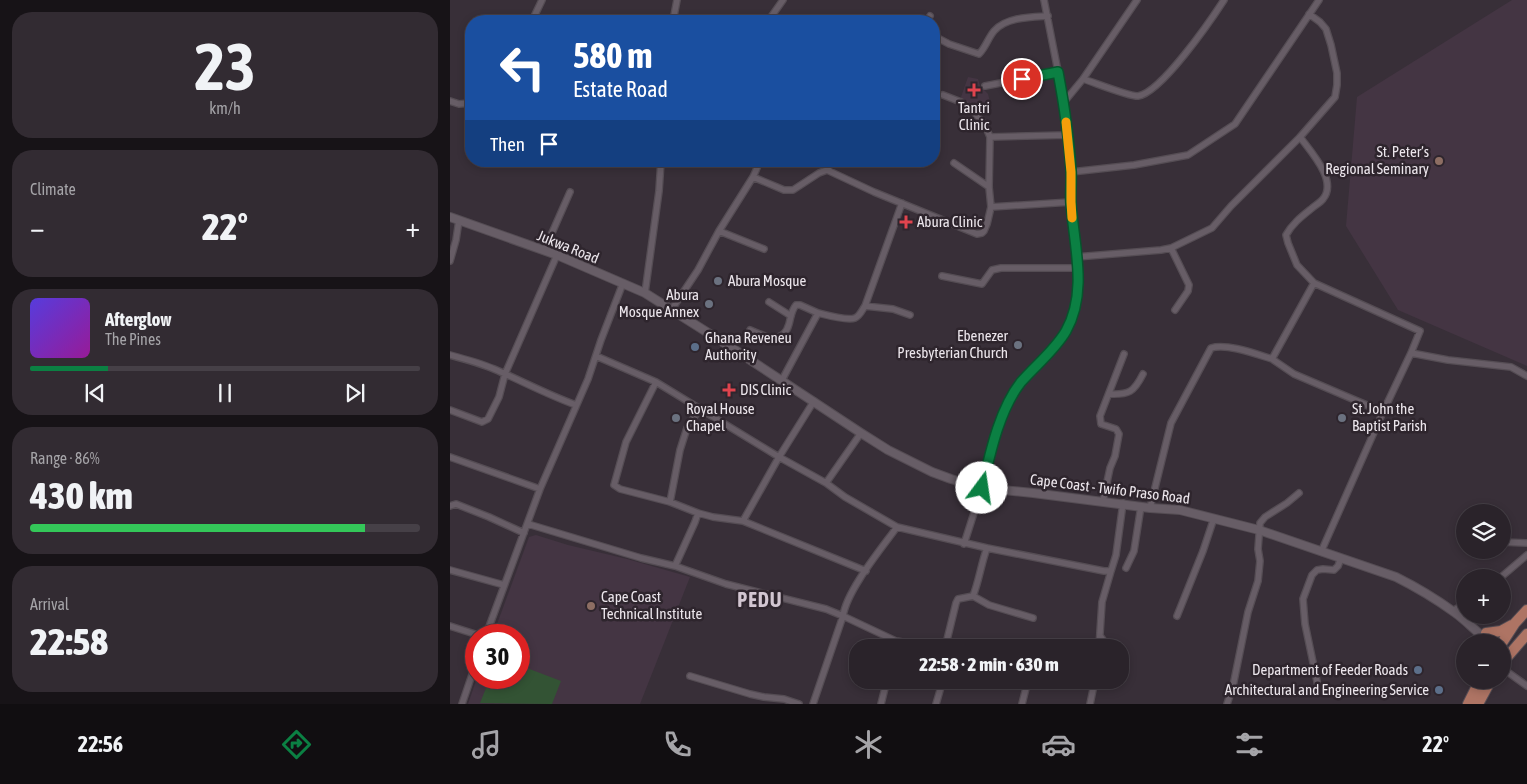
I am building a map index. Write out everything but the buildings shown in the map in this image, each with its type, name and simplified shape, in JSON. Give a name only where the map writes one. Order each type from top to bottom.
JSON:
[{"type":"highway","points":[[1494,634],[1515,623],[1527,610]]},
{"type":"highway","points":[[1511,635],[1515,623]]},
{"type":"highway","points":[[1511,647],[1527,634]]},
{"type":"highway","points":[[1468,704],[1476,689]]},
{"type":"highway","points":[[1478,704],[1486,689]]},
{"type":"main road","name":"Jukwa Road","points":[[450,217],[556,255],[645,293],[672,309]]},
{"type":"main road","name":"Cape Coast - Twifo Praso Road","points":[[672,309],[888,450],[932,472],[982,488],[1180,510],[1259,530],[1407,582],[1453,611],[1480,634]]},
{"type":"street","points":[[535,15],[542,0]]},
{"type":"street","points":[[674,15],[678,0]]},
{"type":"street","points":[[772,15],[783,0]]},
{"type":"street","points":[[964,544],[1006,408],[1021,383],[1050,352],[1066,331],[1073,313],[1078,287],[1068,135],[1064,102],[1044,0]]},
{"type":"street","points":[[1064,102],[1083,79],[1137,0]]},
{"type":"street","points":[[1083,79],[1134,96],[1146,93],[1160,83],[1195,41],[1224,0]]},
{"type":"street","points":[[1071,172],[1134,165],[1188,155],[1235,124],[1319,0]]},
{"type":"street","points":[[1076,257],[1171,248],[1212,228],[1231,206],[1300,137],[1335,97],[1337,85],[1328,34],[1323,26],[1309,14]]},
{"type":"street","points":[[940,39],[979,54],[999,26],[1012,21],[1048,16]]},
{"type":"street","points":[[985,86],[1058,72]]},
{"type":"street","points":[[827,170],[860,186],[977,234],[982,234],[991,206],[988,187],[990,137],[986,125],[972,110],[961,102],[943,94]]},
{"type":"street","points":[[450,101],[465,104]]},
{"type":"street","points":[[990,137],[1068,135]]},
{"type":"street","points":[[1300,137],[1320,165],[1328,185],[1324,199],[1292,225],[1286,235],[1294,259],[1314,283],[1420,331],[1321,552]]},
{"type":"street","points":[[954,163],[988,187]]},
{"type":"street","points":[[645,293],[661,167]]},
{"type":"street","points":[[672,309],[698,270],[757,167]]},
{"type":"street","points":[[753,177],[784,190],[793,190],[827,170],[829,167]]},
{"type":"street","points":[[544,251],[570,192]]},
{"type":"street","points":[[991,206],[1071,202]]},
{"type":"street","points":[[750,330],[768,337],[779,337],[786,332],[796,306],[800,305],[818,313],[849,319],[859,315],[865,306],[902,203]]},
{"type":"street","points":[[450,262],[455,246],[459,220]]},
{"type":"street","points":[[719,231],[764,249]]},
{"type":"street","points":[[1171,248],[1189,285],[1188,291],[1175,310]]},
{"type":"street","points":[[450,410],[482,422],[488,419],[499,397],[505,374],[556,255]]},
{"type":"street","points":[[942,276],[982,284],[992,270],[1002,268],[1078,268]]},
{"type":"street","points":[[490,624],[540,489],[588,379],[623,283]]},
{"type":"street","points":[[1272,359],[1314,283]]},
{"type":"street","points":[[769,302],[791,316]]},
{"type":"street","points":[[865,306],[893,309],[910,315]]},
{"type":"street","points":[[782,380],[818,313]]},
{"type":"street","points":[[1150,508],[1171,423],[1211,348],[1218,346],[1272,359],[1294,374],[1383,412]]},
{"type":"street","points":[[1411,353],[1448,360],[1511,367],[1527,376]]},
{"type":"street","points":[[1103,501],[1110,468],[1119,440],[1118,431],[1103,425],[1100,421],[1100,416],[1124,354]]},
{"type":"street","points":[[450,355],[475,362],[553,397],[576,405]]},
{"type":"street","points":[[596,356],[656,382],[779,457],[826,482],[845,497],[897,527],[964,544],[1111,571]]},
{"type":"street","points":[[1109,394],[1126,393],[1136,388],[1144,374]]},
{"type":"street","points":[[656,382],[626,442],[614,485],[620,489],[670,502],[698,513],[743,521],[866,571]]},
{"type":"street","points":[[743,521],[779,457],[814,401]]},
{"type":"street","points":[[670,502],[680,450],[688,428],[700,408]]},
{"type":"street","points":[[826,482],[861,432]]},
{"type":"street","points":[[450,457],[540,489]]},
{"type":"street","points":[[1227,704],[1233,686],[1248,612],[1258,581],[1260,523],[1265,517],[1287,503],[1299,492]]},
{"type":"street","points":[[1100,639],[1102,602],[1116,556],[1123,503]]},
{"type":"street","points":[[450,506],[456,504],[524,533]]},
{"type":"street","points":[[1126,568],[1134,551],[1141,506]]},
{"type":"street","points":[[675,566],[698,513]]},
{"type":"street","points":[[1177,616],[1214,518]]},
{"type":"street","points":[[528,524],[631,555],[675,566],[726,584],[826,609],[886,639]]},
{"type":"street","points":[[814,704],[848,599],[897,527]]},
{"type":"street","points":[[1511,542],[1527,543]]},
{"type":"street","points":[[972,596],[979,580],[987,548]]},
{"type":"street","points":[[1511,569],[1527,555]]},
{"type":"street","points":[[1319,691],[1305,624],[1303,599],[1312,575],[1317,570],[1334,570],[1341,558]]},
{"type":"street","points":[[450,570],[504,585]]},
{"type":"street","points":[[947,639],[956,602],[972,596],[988,605],[1033,618]]},
{"type":"street","points":[[450,626],[465,631]]},
{"type":"street","points":[[1511,674],[1527,686]]},
{"type":"street","points":[[690,676],[764,698],[784,699],[799,704]]},
{"type":"street","points":[[462,704],[467,689]]},
{"type":"street","points":[[881,704],[885,689]]},
{"type":"street","points":[[936,704],[940,689]]},
{"type":"street","points":[[1022,704],[1026,689]]},
{"type":"street","points":[[1090,704],[1094,689]]},
{"type":"shaded area","name":"St. Peter’s Regional Seminary","points":[[1512,0],[1527,0],[1527,366],[1398,310],[1346,226],[1357,97]]},
{"type":"shaded area","name":"Tantri Clinic","points":[[968,77],[978,79],[980,86],[988,94],[992,109],[960,100]]},
{"type":"shaded area","name":"Cape Coast Technical Institute","points":[[536,535],[690,577],[640,704],[468,704],[473,689],[530,689],[530,624],[497,624],[529,537]]},
{"type":"green space","points":[[530,669],[561,681],[552,704],[480,703],[486,689],[530,689]]},
{"type":"slow traffic","points":[[1066,122],[1071,172],[1072,218]]},
{"type":"place","name":"Tantri Clinic","points":[[974,90]]},
{"type":"place","name":"St. Peter’s Regional Seminary","points":[[1439,161]]},
{"type":"place","name":"Abura Clinic","points":[[906,222]]},
{"type":"place","name":"Abura Mosque","points":[[718,281]]},
{"type":"place","name":"Abura Mosque Annex","points":[[709,304]]},
{"type":"place","name":"Ebenezer Presbyterian Church","points":[[1018,345]]},
{"type":"place","name":"Ghana Reveneu Authority","points":[[695,347]]},
{"type":"place","name":"DIS Clinic","points":[[729,390]]},
{"type":"place","name":"Royal House Chapel","points":[[676,418]]},
{"type":"place","name":"St. John the Baptist Parish","points":[[1342,418]]},
{"type":"place","name":"Cape Coast Technical Institute","points":[[591,606]]},
{"type":"place","name":"Department of Feeder Roads","points":[[1418,670]]},
{"type":"place","name":"Architectural and Engineering Service","points":[[1439,690]]},
{"type":"district","name":"PEDU","points":[[760,600]]},
{"type":"route","points":[[982,488],[990,455],[1006,408],[1021,383],[1050,352],[1066,331],[1073,313],[1078,287],[1078,268],[1071,202],[1071,172],[1064,102],[1058,72],[1022,79]]}]
